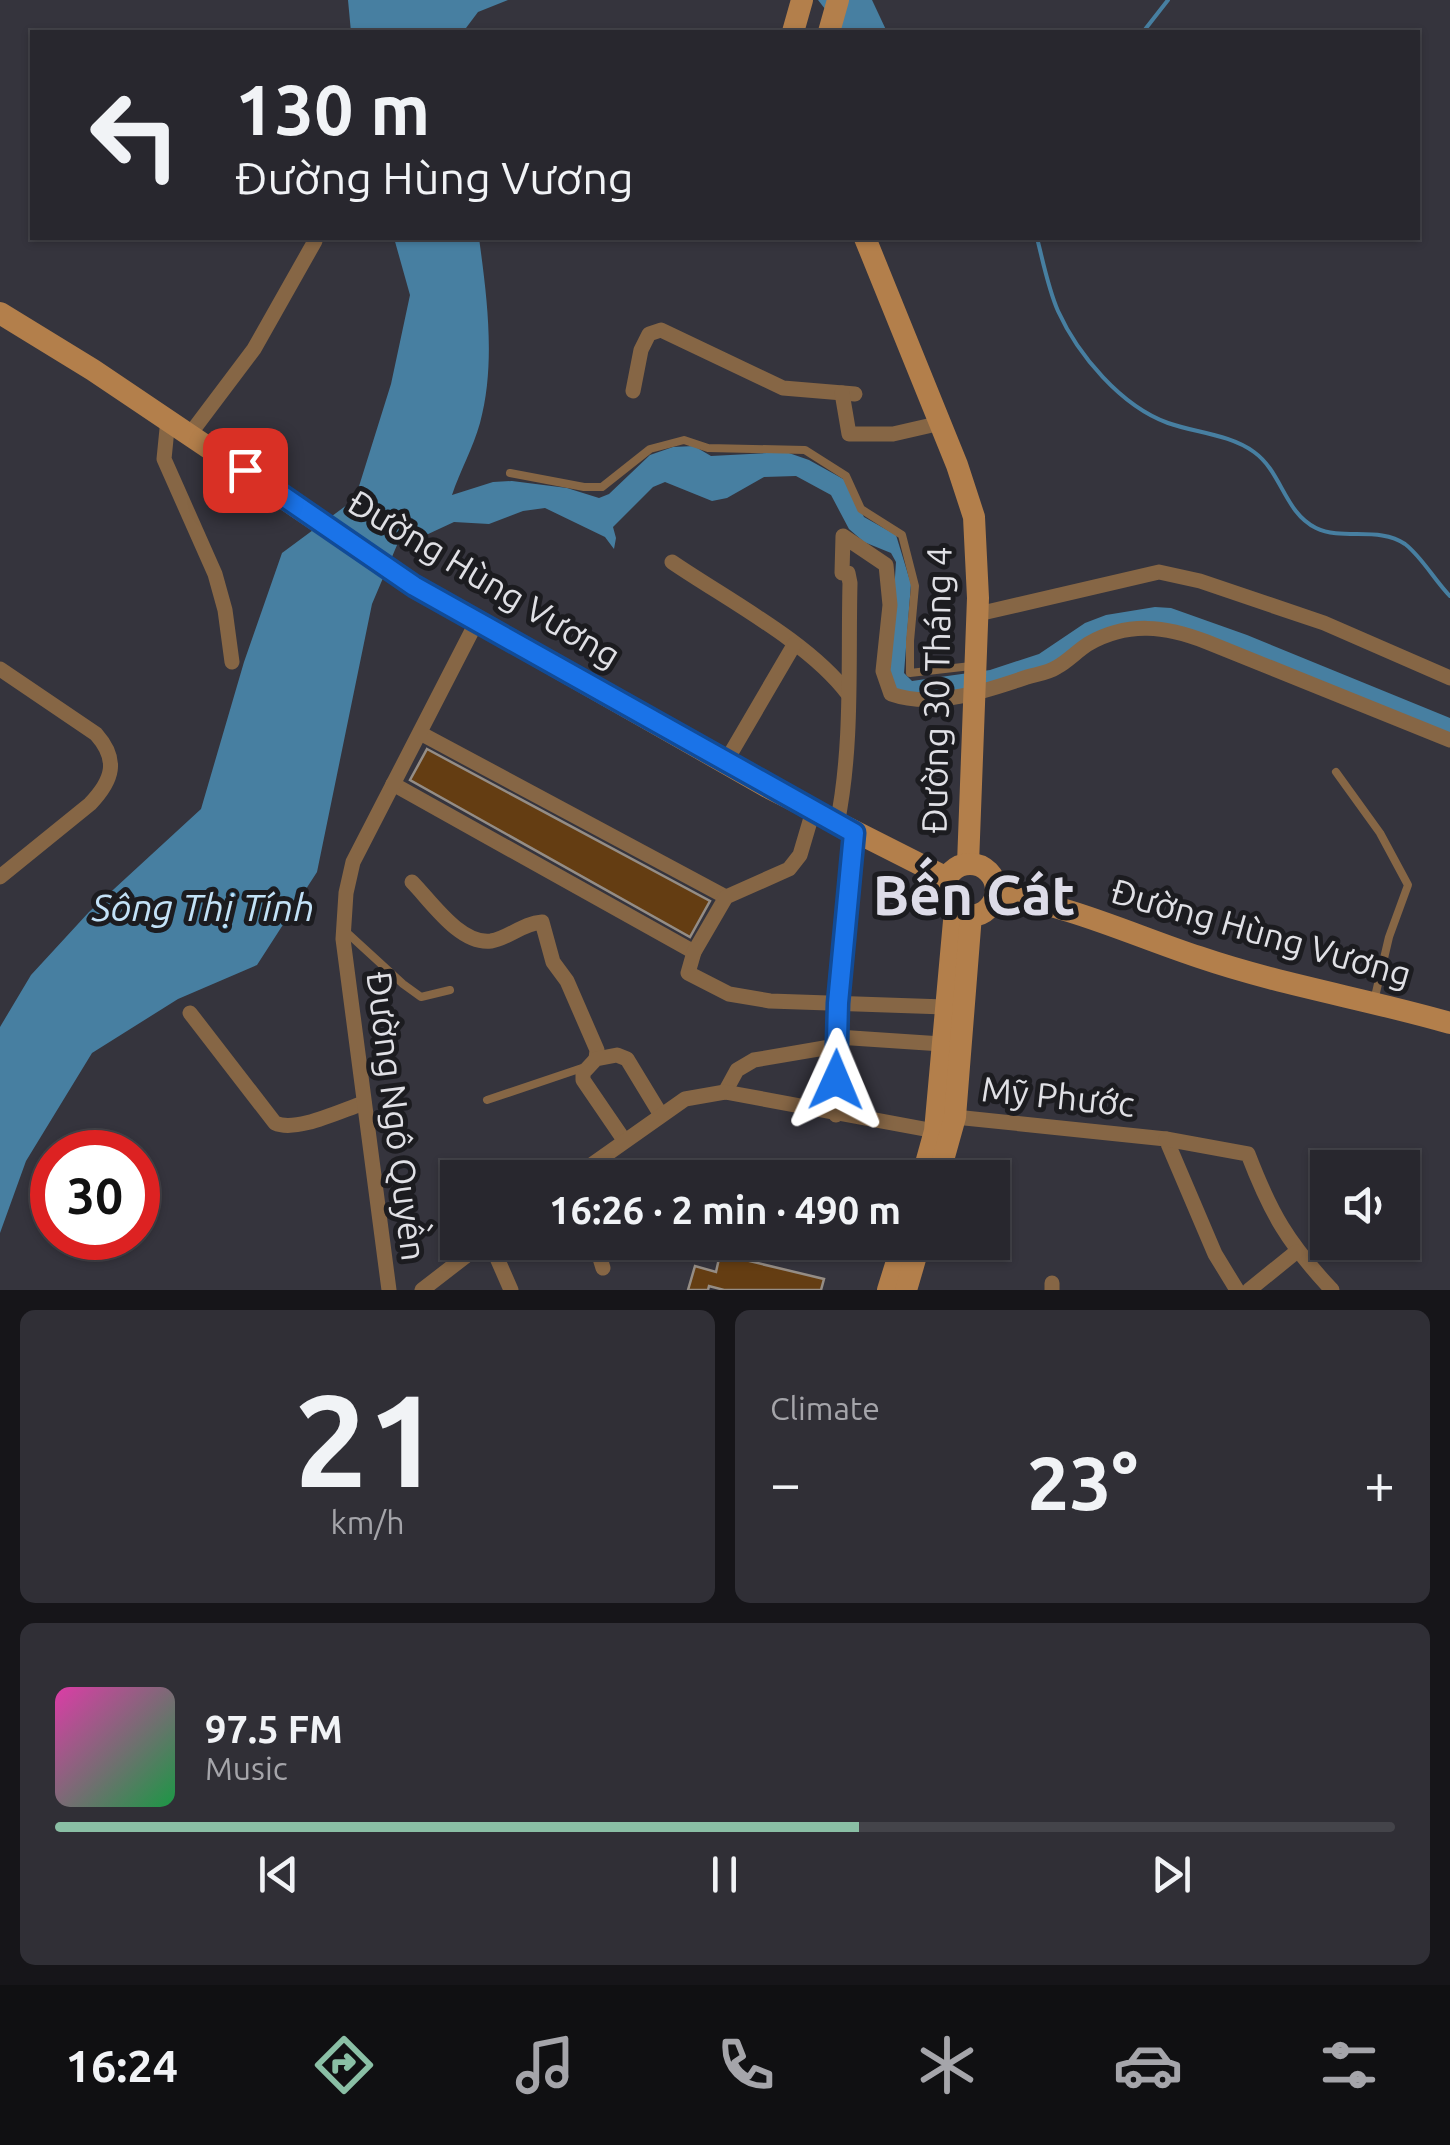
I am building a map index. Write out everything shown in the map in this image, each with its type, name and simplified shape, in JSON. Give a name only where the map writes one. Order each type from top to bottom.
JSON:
[{"type":"main road","points":[[829,30],[838,0]]},
{"type":"main road","points":[[794,30],[801,4]]},
{"type":"main road","name":"Đường 30 Tháng 4","points":[[866,240],[941,424],[974,517],[978,614],[968,864]]},
{"type":"main road","name":"Đường Hùng Vương","points":[[0,313],[190,434],[414,586],[845,829],[947,878]]},
{"type":"main road","points":[[968,864],[989,872],[994,879],[995,895],[987,909],[963,913],[945,896],[947,878],[959,866],[968,864]]},
{"type":"main road","name":"Đường Hùng Vương","points":[[995,895],[1035,900],[1200,958],[1292,985],[1450,1023]]},
{"type":"main road","points":[[943,1160],[955,1117],[963,913]]},
{"type":"main road","points":[[927,1160],[935,1132],[945,1007],[960,951]]},
{"type":"main road","points":[[935,1132],[955,1117]]},
{"type":"main road","points":[[888,1290],[905,1276]]},
{"type":"street","points":[[190,434],[254,349],[315,241]]},
{"type":"street","points":[[632,391],[641,350],[649,334],[661,330],[783,388],[849,394],[849,434],[893,434],[941,424]]},
{"type":"street","points":[[168,420],[164,460],[215,574],[232,662]]},
{"type":"street","points":[[836,1115],[850,584],[848,573],[842,573],[843,536],[886,565],[890,606],[883,671],[891,694],[924,700],[975,680],[1054,669],[1092,642],[1129,628],[1168,628],[1450,740]]},
{"type":"street","points":[[672,562],[834,675],[848,694]]},
{"type":"street","points":[[978,614],[1159,572],[1200,581],[1324,623],[1450,678]]},
{"type":"street","name":"Đường Ngô Quyền","points":[[389,1290],[344,930],[346,893],[353,862],[477,621]]},
{"type":"street","points":[[726,763],[794,645]]},
{"type":"street","points":[[0,669],[96,734],[107,747],[111,763],[104,790],[0,877]]},
{"type":"street","points":[[420,732],[726,897]]},
{"type":"street","points":[[393,784],[694,952]]},
{"type":"street","points":[[814,811],[800,855],[790,869],[726,897],[694,952],[688,972],[729,994],[770,1001],[945,1007]]},
{"type":"street","points":[[412,882],[468,938],[491,940],[530,922],[542,922],[554,962],[567,980],[597,1050],[582,1076],[624,1140]]},
{"type":"street","points":[[190,1012],[282,1127],[364,1103]]},
{"type":"street","points":[[725,1092],[737,1070],[754,1060],[836,1041],[942,1044]]},
{"type":"street","points":[[593,1062],[617,1054],[627,1059],[662,1115]]},
{"type":"street","name":"Mỹ Phước","points":[[596,1160],[685,1099],[725,1092],[935,1132]]},
{"type":"street","name":"Mỹ Phước","points":[[955,1117],[1166,1139],[1215,1254],[1237,1290]]},
{"type":"street","points":[[1166,1139],[1248,1154],[1274,1218],[1296,1252],[1332,1290]]},
{"type":"street","points":[[1249,1290],[1296,1252]]},
{"type":"street","points":[[422,1290],[463,1260]]},
{"type":"street","points":[[496,1260],[511,1290]]},
{"type":"street","points":[[601,1260],[603,1268]]},
{"type":"lane","points":[[510,473],[602,487],[650,449],[684,440],[723,449],[805,450],[846,476],[861,509],[902,535],[915,586],[910,673],[975,680]]},
{"type":"lane","points":[[1336,772],[1380,833],[1408,884],[1389,938],[1373,1004]]},
{"type":"lane","points":[[344,930],[421,997],[450,990]]},
{"type":"lane","points":[[486,1100],[593,1062]]},
{"type":"water","points":[[348,0],[508,0],[478,12],[464,30],[351,30]]},
{"type":"water","points":[[818,0],[872,0],[886,30],[841,30]]},
{"type":"water","name":"Sông Thị Tính","points":[[395,240],[479,240],[487,307],[488,378],[480,423],[452,495],[493,482],[512,481],[567,488],[599,498],[609,494],[650,455],[673,447],[694,446],[711,456],[786,452],[845,480],[864,517],[896,535],[911,584],[904,673],[912,681],[990,670],[1039,654],[1085,623],[1106,615],[1171,608],[1450,718],[1450,737],[1149,624],[1058,663],[990,686],[925,694],[896,690],[889,668],[896,562],[891,553],[864,542],[849,529],[831,495],[796,476],[764,477],[727,498],[712,501],[665,482],[653,487],[613,527],[614,549],[605,537],[545,508],[523,511],[489,524],[454,522],[411,542],[400,538],[372,604],[317,872],[257,965],[178,999],[92,1053],[45,1130],[30,1130],[30,1154],[0,1233],[0,1027],[31,975],[89,912],[201,809],[244,662],[282,553],[355,499],[391,384],[410,295]]},
{"type":"building","points":[[427,749],[710,901],[690,937],[410,780]]},
{"type":"building","points":[[719,1260],[745,1260],[824,1279],[821,1290],[724,1290],[709,1286],[708,1290],[688,1290],[695,1266],[716,1272]]},
{"type":"waterway","points":[[1145,30],[1168,0]]},
{"type":"waterway","points":[[1038,240],[1051,293],[1067,328],[1089,361],[1118,392],[1168,423],[1223,438],[1254,452],[1271,470],[1297,512],[1316,528],[1384,536],[1405,544],[1450,596]]},
{"type":"district","name":"Bến Cát","points":[[974,896]]},
{"type":"route","points":[[245,470],[414,586],[854,833],[838,1003],[836,1080]]}]
